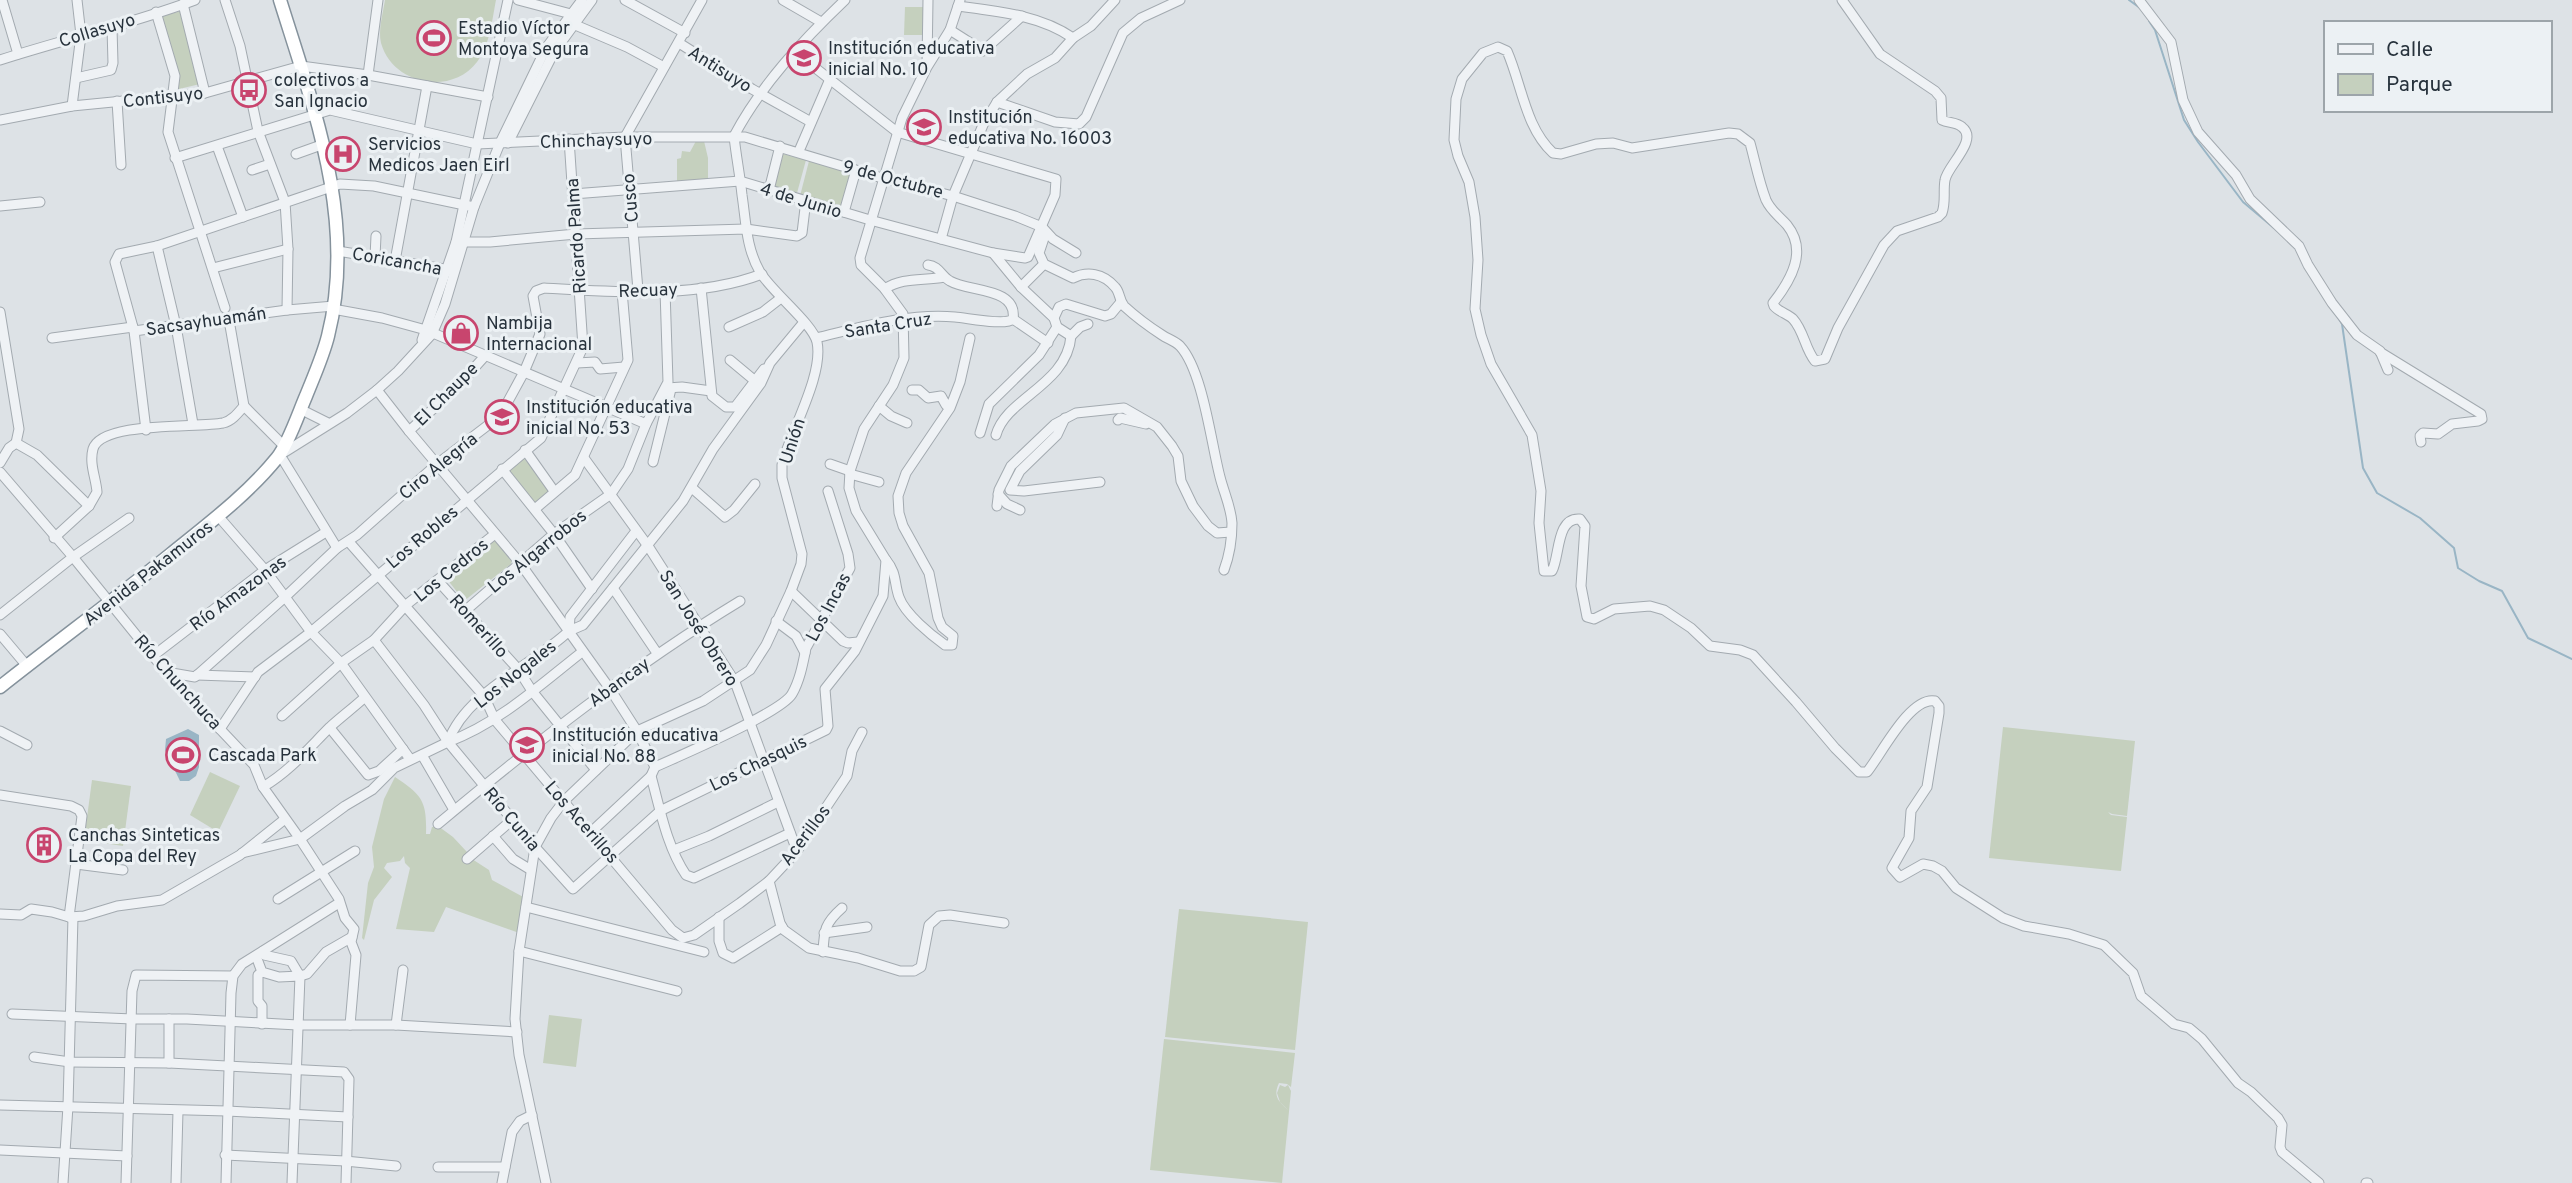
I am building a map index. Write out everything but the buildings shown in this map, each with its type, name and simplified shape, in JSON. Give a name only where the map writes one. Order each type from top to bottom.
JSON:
[{"type":"highway","name":"Avenida Pakamuros","points":[[280,0],[305,66]]},
{"type":"highway","name":"Avenida Pakamuros","points":[[0,688],[219,517],[257,481],[282,451],[303,410],[336,309],[342,252],[337,185],[289,0]]},
{"type":"highway","name":"Avenida Pakamuros","points":[[319,113],[324,144],[337,185]]},
{"type":"street","points":[[3,0],[18,54]]},
{"type":"street","points":[[72,106],[81,35],[77,0]]},
{"type":"street","name":"Collasuyo","points":[[0,60],[112,28],[195,0]]},
{"type":"street","points":[[225,0],[240,46],[258,131],[285,202],[288,249],[287,310]]},
{"type":"street","points":[[368,75],[378,0]]},
{"type":"street","points":[[282,451],[347,413],[377,390],[420,345],[445,304],[450,270],[469,206],[477,144],[508,0]]},
{"type":"street","points":[[518,0],[572,19],[664,67]]},
{"type":"street","points":[[572,19],[582,0]]},
{"type":"street","points":[[469,206],[504,143],[546,48],[592,0]]},
{"type":"street","points":[[625,0],[685,33]]},
{"type":"street","points":[[625,137],[702,0]]},
{"type":"street","points":[[783,0],[821,22]]},
{"type":"street","points":[[816,338],[780,298],[752,256],[734,136],[761,94],[795,52],[845,0]]},
{"type":"street","points":[[927,66],[928,0]]},
{"type":"street","points":[[941,239],[953,196],[983,125],[997,102],[1027,74],[1055,58],[1115,0]]},
{"type":"street","points":[[1842,0],[1880,54],[1935,91],[1942,102],[1942,120],[1965,128],[1967,135],[1963,151],[1945,180],[1941,213],[1897,230],[1884,246],[1821,362],[1811,358],[1804,337],[1793,319],[1774,306],[1790,280],[1797,253],[1796,244],[1794,236],[1766,200],[1750,142],[1746,138],[1730,133],[1632,148],[1614,143],[1596,144],[1561,154],[1553,153],[1527,112],[1507,51],[1498,47],[1483,53],[1462,79],[1456,99],[1454,141],[1469,182],[1475,217],[1478,260],[1475,309],[1491,364],[1532,435],[1541,491],[1539,523],[1544,571],[1552,570],[1555,566],[1558,544],[1568,522],[1574,518],[1580,519],[1585,526],[1581,565],[1583,604],[1587,617],[1594,619],[1614,609],[1650,606],[1664,610],[1710,646],[1740,650],[1753,655],[1835,748],[1860,772],[1867,772],[1903,720],[1922,703],[1935,701],[1939,713],[1927,787],[1911,811],[1909,838],[1892,867],[1900,877],[1923,864],[1933,866],[1942,871],[1956,888],[2003,918],[2024,926],[2069,934],[2104,945],[2133,973],[2141,996],[2174,1024],[2189,1028],[2202,1039],[2238,1083],[2278,1118],[2282,1125],[2282,1152],[2319,1183]]},
{"type":"street","points":[[2139,0],[2171,42],[2182,100],[2198,132],[2236,175],[2250,199],[2299,246],[2308,265],[2357,335],[2481,414],[2482,419],[2478,421],[2452,424],[2438,434],[2423,433],[2420,436],[2421,442]]},
{"type":"street","points":[[997,102],[1055,122],[1079,124],[1086,117],[1123,33],[1141,18],[1179,1]]},
{"type":"street","points":[[970,338],[962,374],[951,404],[906,473],[898,496],[898,513],[903,526],[926,565],[934,607],[942,627],[953,636],[952,645],[945,645],[899,598],[895,573],[856,511],[849,488],[850,472],[864,429],[898,377],[904,358],[904,318],[901,309],[861,265],[860,258],[897,132],[927,66],[950,30],[959,3],[1022,16],[1073,38]]},
{"type":"street","points":[[183,4],[205,93]]},
{"type":"street","points":[[156,12],[175,76],[168,132],[225,307]]},
{"type":"street","points":[[950,30],[984,51],[1022,16]]},
{"type":"street","points":[[76,78],[111,70],[112,28]]},
{"type":"street","name":"Antisuyo","points":[[679,43],[811,122]]},
{"type":"street","points":[[795,52],[897,132],[1056,179],[1055,195],[1039,253],[1044,264],[1073,278],[1091,272],[1101,277],[1116,288],[1121,302],[1138,319],[1181,346],[1193,368],[1228,499],[1230,553],[1224,570]]},
{"type":"street","name":"Contisuyo","points":[[0,120],[72,106],[205,93],[305,66],[488,97]]},
{"type":"street","points":[[800,152],[830,79]]},
{"type":"street","points":[[395,261],[427,86]]},
{"type":"street","points":[[117,101],[121,165]]},
{"type":"street","name":"Chinchaysuyo","points":[[175,158],[330,110],[477,144],[625,137],[734,136]]},
{"type":"street","name":"9 de Octubre","points":[[734,136],[780,146],[883,178],[953,196],[1044,230],[1076,253]]},
{"type":"street","name":"Cusco","points":[[625,137],[638,290]]},
{"type":"street","name":"Ricardo Palma","points":[[467,499],[541,438],[583,347],[569,139]]},
{"type":"street","points":[[296,154],[324,144]]},
{"type":"street","points":[[217,146],[243,217]]},
{"type":"street","points":[[769,190],[780,146]]},
{"type":"street","points":[[251,170],[270,164]]},
{"type":"street","points":[[844,212],[856,170]]},
{"type":"street","name":"4 de Junio","points":[[573,194],[740,181],[870,220],[993,253],[1025,258],[1044,230]]},
{"type":"street","points":[[52,338],[134,329],[116,258],[119,254],[131,250],[158,246],[337,185],[374,186],[469,206]]},
{"type":"street","points":[[460,242],[576,234],[746,229],[795,236],[802,233],[806,200]]},
{"type":"street","points":[[0,206],[40,202]]},
{"type":"street","points":[[375,257],[376,236]]},
{"type":"street","points":[[158,246],[176,326],[193,424]]},
{"type":"street","points":[[213,268],[288,249]]},
{"type":"street","name":"Coricancha","points":[[342,252],[450,270]]},
{"type":"street","points":[[993,253],[1021,287],[1070,337]]},
{"type":"street","points":[[1021,287],[1044,264]]},
{"type":"street","points":[[928,265],[935,266],[944,277],[960,286],[999,295],[1012,310],[1013,319],[1048,343]]},
{"type":"street","name":"Recuay","points":[[524,372],[540,334],[534,293],[544,288],[622,291],[701,288],[735,283],[762,274]]},
{"type":"street","points":[[885,289],[901,280],[944,277]]},
{"type":"street","points":[[701,288],[712,396],[730,408],[735,407],[754,380],[804,322]]},
{"type":"street","points":[[653,462],[668,388],[665,290]]},
{"type":"street","points":[[535,509],[575,475],[624,367],[628,353],[622,291]]},
{"type":"street","points":[[729,327],[763,312],[780,298]]},
{"type":"street","points":[[979,433],[989,404],[1048,343],[1059,307],[1066,304],[1105,316],[1111,314],[1121,302]]},
{"type":"street","name":"Sacsayhuamán","points":[[146,430],[134,329],[229,320],[287,310],[336,309],[382,318],[429,332],[646,424]]},
{"type":"street","points":[[0,312],[19,429],[16,443],[9,448],[0,463]]},
{"type":"street","name":"Santa Cruz","points":[[816,338],[924,316],[1003,323],[1009,323],[1013,319]]},
{"type":"street","points":[[229,320],[244,406],[282,451],[337,548]]},
{"type":"street","points":[[996,435],[1007,417],[1060,366],[1069,351],[1070,337],[1080,327],[1088,324]]},
{"type":"street","name":"Unión","points":[[546,1183],[519,1055],[515,998],[519,951],[535,847],[564,801],[637,731],[703,701],[735,682],[757,662],[801,564],[802,554],[782,478],[782,465],[812,380],[817,359],[816,338]]},
{"type":"street","points":[[2380,352],[2388,370]]},
{"type":"street","name":"El Chaupe","points":[[409,431],[457,387],[484,357]]},
{"type":"street","points":[[730,360],[754,380]]},
{"type":"street","points":[[577,363],[595,362],[602,370],[624,367]]},
{"type":"street","points":[[569,631],[583,625],[648,547],[692,488],[713,449],[761,383],[770,363]]},
{"type":"street","name":"Ciro Alegría","points":[[197,675],[337,548],[348,542],[437,464],[500,416],[524,372]]},
{"type":"street","points":[[668,388],[711,391]]},
{"type":"street","points":[[611,494],[628,469],[646,424],[668,388]]},
{"type":"street","points":[[377,390],[520,563],[637,731],[653,771],[660,811],[686,876],[696,876],[790,833]]},
{"type":"street","points":[[912,390],[920,391],[928,398],[941,396],[946,405],[951,404]]},
{"type":"street","points":[[54,538],[89,506],[97,492],[92,472],[93,447],[106,435],[193,424],[224,423],[244,406]]},
{"type":"street","points":[[879,406],[891,416],[907,423]]},
{"type":"street","points":[[997,506],[998,494],[1011,466],[1055,424],[1076,413],[1124,408],[1157,427],[1178,456],[1181,481],[1201,517],[1217,533],[1231,532]]},
{"type":"street","points":[[303,410],[328,424]]},
{"type":"street","points":[[1065,418],[1057,435],[1020,471],[1010,490],[1024,491],[1100,482]]},
{"type":"street","points":[[1118,421],[1120,418],[1151,424]]},
{"type":"street","points":[[16,443],[37,455],[89,506]]},
{"type":"street","points":[[525,450],[555,491]]},
{"type":"street","name":"San José Obrero","points":[[584,458],[648,547],[735,682],[797,851]]},
{"type":"street","points":[[830,464],[879,482]]},
{"type":"street","points":[[502,469],[554,534],[592,589]]},
{"type":"street","name":"Río Chunchuca","points":[[0,472],[166,672],[254,765],[263,787],[300,839],[354,929],[351,942],[356,955],[350,1025]]},
{"type":"street","points":[[692,488],[725,517],[755,484]]},
{"type":"street","name":"Los Incas","points":[[590,832],[653,771],[771,711],[792,695],[805,661],[805,653],[850,568],[828,491]]},
{"type":"street","name":"Los Algarrobos","points":[[465,611],[554,534],[611,494]]},
{"type":"street","points":[[998,494],[1007,504],[1020,510]]},
{"type":"street","name":"Los Robles","points":[[220,729],[258,672],[311,632],[467,499]]},
{"type":"street","points":[[219,517],[265,570],[311,632],[341,663],[410,759]]},
{"type":"street","points":[[0,615],[73,557],[129,518]]},
{"type":"street","name":"Los Nogales","points":[[448,742],[453,727],[484,696],[569,631],[570,617],[636,531]]},
{"type":"street","name":"Río Amazonas","points":[[153,656],[265,570],[326,532]]},
{"type":"street","name":"Los Cedros","points":[[282,716],[341,663],[374,640],[406,605],[495,534]]},
{"type":"street","name":"Los Acerillos","points":[[348,542],[484,696],[495,720],[678,936],[686,939],[719,917]]},
{"type":"street","points":[[791,591],[843,641],[858,642],[883,596],[886,560]]},
{"type":"street","name":"Romerillo","points":[[438,581],[518,669],[532,691],[596,770]]},
{"type":"street","points":[[613,588],[657,653]]},
{"type":"street","name":"Abancay","points":[[438,824],[657,653],[740,601]]},
{"type":"street","points":[[776,621],[796,636],[805,653]]},
{"type":"street","points":[[0,634],[27,666]]},
{"type":"street","name":"Río Cunia","points":[[374,640],[424,705],[448,742],[573,889],[612,856]]},
{"type":"street","name":"Los Chasquis","points":[[612,856],[660,811],[826,730],[825,689],[855,651],[858,642]]},
{"type":"street","points":[[243,853],[300,839],[372,790],[394,768],[495,720],[582,652]]},
{"type":"street","points":[[166,672],[190,678],[197,675],[255,677]]},
{"type":"street","points":[[263,787],[308,752],[364,698]]},
{"type":"street","points":[[330,728],[368,775],[379,771],[403,749]]},
{"type":"street","points":[[0,731],[27,745]]},
{"type":"street","name":"Acerillos","points":[[719,917],[769,881],[797,851],[848,776],[852,751],[862,732]]},
{"type":"street","points":[[422,755],[454,810]]},
{"type":"street","points":[[0,795],[57,803],[79,810],[82,816],[71,917],[70,1062],[62,1183]]},
{"type":"street","points":[[674,850],[778,802]]},
{"type":"street","points":[[0,914],[21,915],[31,909],[71,917],[162,900],[243,853],[285,819]]},
{"type":"street","points":[[467,859],[512,820]]},
{"type":"street","points":[[493,836],[513,859],[531,870]]},
{"type":"street","points":[[278,899],[355,851]]},
{"type":"street","points":[[76,864],[123,870]]},
{"type":"street","points":[[769,881],[782,927],[809,948],[858,958],[900,971],[914,971],[921,967],[929,925],[939,916],[950,915],[1003,923]]},
{"type":"street","points":[[226,1183],[229,1022],[233,976],[243,964],[339,903]]},
{"type":"street","points":[[526,907],[704,952]]},
{"type":"street","points":[[822,952],[828,920],[842,908]]},
{"type":"street","points":[[719,917],[719,941],[723,953],[733,958],[782,927]]},
{"type":"street","points":[[824,933],[867,927]]},
{"type":"street","points":[[262,972],[279,977],[307,974],[326,952],[352,937]]},
{"type":"street","points":[[519,951],[677,991]]},
{"type":"street","points":[[260,953],[262,972]]},
{"type":"street","points":[[260,953],[291,961],[300,976],[292,1183]]},
{"type":"street","points":[[396,1026],[403,970]]},
{"type":"street","points":[[262,972],[258,975],[258,1001],[262,1006],[262,1024]]},
{"type":"street","points":[[127,1183],[132,991],[136,975],[233,976]]},
{"type":"street","points":[[12,1014],[298,1026],[396,1026],[517,1031]]},
{"type":"street","points":[[169,1019],[169,1063]]},
{"type":"street","points":[[34,1057],[70,1062],[169,1063],[344,1072],[348,1075],[346,1183]]},
{"type":"street","points":[[0,1105],[348,1117]]},
{"type":"street","points":[[176,1183],[178,1111]]},
{"type":"street","points":[[502,1183],[514,1126],[532,1115]]},
{"type":"street","points":[[0,1150],[127,1156]]},
{"type":"street","points":[[225,1156],[396,1166]]},
{"type":"street","points":[[438,1167],[505,1167]]},
{"type":"green space","name":"Estadio Víctor Montoya Segura","points":[[385,0],[496,0],[490,32],[477,62],[466,73],[438,82],[410,76],[397,68],[388,57],[380,38]]},
{"type":"green space","points":[[905,7],[923,7],[923,35],[904,35]]},
{"type":"green space","points":[[182,11],[200,84],[179,89],[161,16]]},
{"type":"green space","points":[[699,140],[704,141],[708,158],[708,181],[677,182],[677,159],[681,158],[682,151],[690,152]]},
{"type":"green space","points":[[783,154],[806,160],[797,193],[773,186]]},
{"type":"green space","points":[[809,161],[851,173],[841,208],[800,196]]},
{"type":"green space","points":[[523,457],[551,491],[536,504],[509,472],[508,468]]},
{"type":"green space","points":[[491,540],[495,541],[512,561],[511,564],[464,601],[447,579]]},
{"type":"green space","points":[[2003,727],[2135,741],[2127,816],[2108,812],[2111,815],[2127,817],[2121,871],[1989,858]]},
{"type":"green space","points":[[210,772],[240,786],[218,832],[190,815]]},
{"type":"green space","points":[[395,777],[421,800],[426,834],[430,834],[432,827],[438,826],[467,852],[466,859],[472,859],[489,870],[492,880],[527,899],[522,934],[446,907],[434,932],[396,929],[410,868],[405,863],[404,856],[400,861],[387,863],[384,868],[392,877],[374,900],[364,940],[362,938],[368,883],[374,867],[372,847],[384,799]]},
{"type":"green space","points":[[92,780],[131,786],[123,846],[84,840]]},
{"type":"green space","points":[[1179,909],[1308,922],[1295,1050],[1165,1037]]},
{"type":"green space","points":[[549,1015],[582,1019],[576,1067],[543,1063]]},
{"type":"green space","points":[[1164,1039],[1295,1053],[1291,1087],[1287,1084],[1279,1083],[1276,1091],[1280,1102],[1277,1093],[1280,1085],[1288,1085],[1291,1091],[1282,1183],[1150,1170]]},
{"type":"water","name":"Cascada Park","points":[[188,729],[199,735],[199,767],[196,776],[189,781],[180,781],[165,750],[166,739]]},
{"type":"waterway","points":[[2129,0],[2140,8]]},
{"type":"waterway","points":[[2149,21],[2155,30],[2184,120],[2243,202],[2274,228]]},
{"type":"waterway","points":[[2336,314],[2342,324],[2363,468],[2377,493],[2420,518],[2454,548],[2458,568],[2502,591],[2528,638],[2572,659]]},
{"type":"place","name":"Estadio Víctor Montoya Segura","points":[[434,38]]},
{"type":"place","name":"Institución educativa inicial No. 10","points":[[804,58]]},
{"type":"place","name":"colectivos a San Ignacio","points":[[249,90]]},
{"type":"place","name":"Institución educativa No. 16003","points":[[924,127]]},
{"type":"place","name":"Servicios Medicos Jaen Eirl","points":[[343,154]]},
{"type":"place","name":"Nambija Internacional","points":[[461,333]]},
{"type":"place","name":"Institución educativa inicial No. 53","points":[[502,417]]},
{"type":"place","name":"Institución educativa inicial No. 88","points":[[527,745]]},
{"type":"place","name":"Cascada Park","points":[[183,755]]},
{"type":"place","name":"Canchas Sinteticas La Copa del Rey","points":[[44,845]]}]
